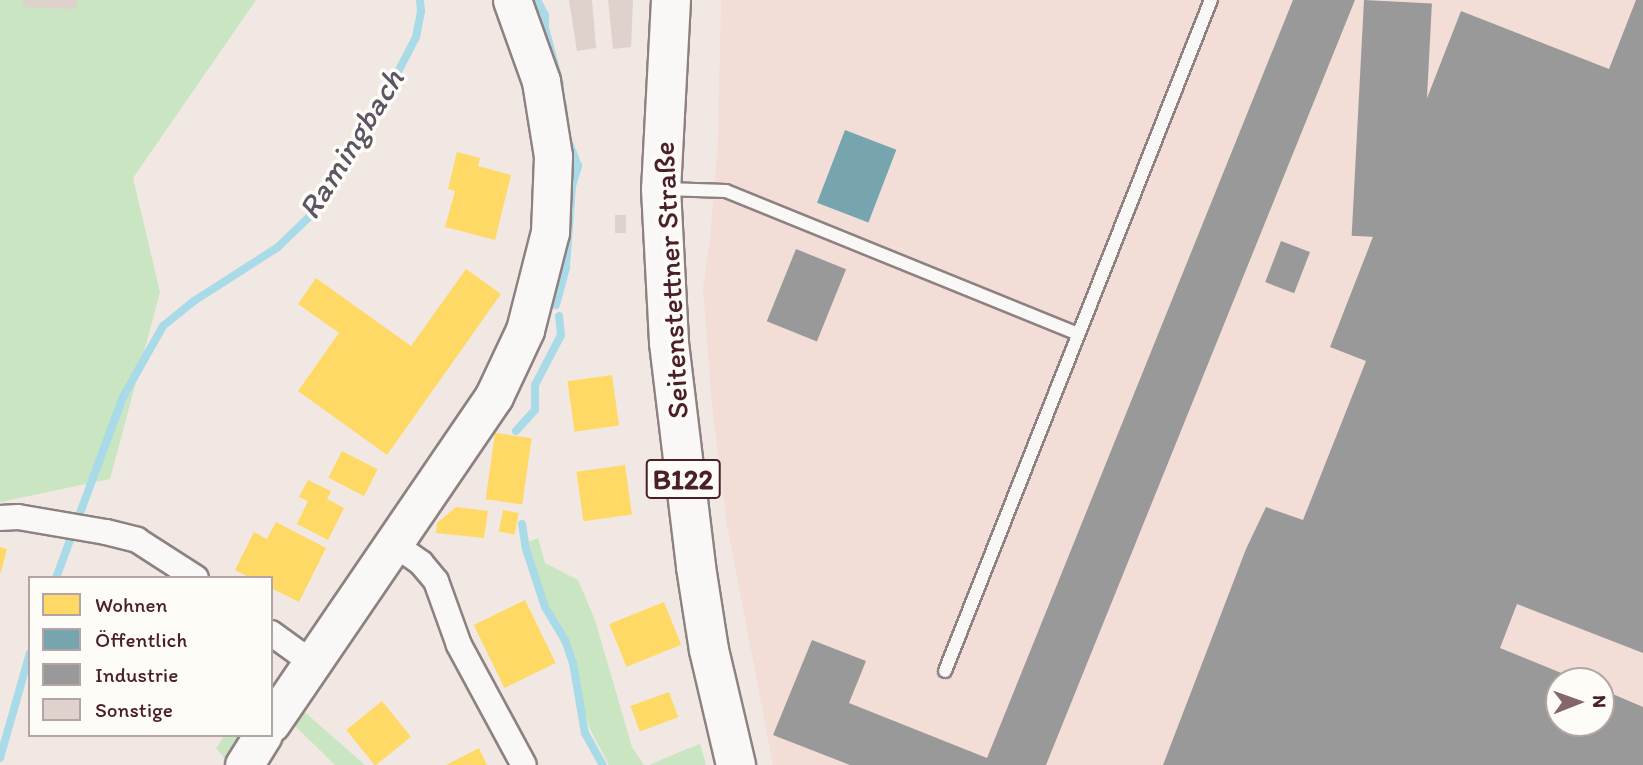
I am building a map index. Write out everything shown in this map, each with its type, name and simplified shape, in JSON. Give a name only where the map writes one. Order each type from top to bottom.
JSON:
[{"type":"main road","name":"Seitenstettner Straße","points":[[671,0],[661,189],[669,343],[684,491],[709,650],[736,765]]},
{"type":"main road","points":[[273,720],[494,396],[525,330],[542,272],[554,196],[550,130],[541,81],[514,4]]},
{"type":"main road","points":[[244,765],[262,737]]},
{"type":"street","points":[[9,517],[106,532],[137,540],[193,576]]},
{"type":"street","points":[[394,544],[421,563],[436,581],[459,645],[524,765]]},
{"type":"street","points":[[273,634],[311,662]]},
{"type":"lane","points":[[945,671],[1211,0]]},
{"type":"lane","points":[[661,189],[726,191],[1078,334]]},
{"type":"shaded area","points":[[721,0],[1643,0],[1643,765],[773,765],[727,525],[712,407],[703,289],[718,141]]},
{"type":"green space","points":[[0,0],[256,0],[133,178],[160,292],[110,479],[0,502]]},
{"type":"green space","points":[[538,538],[545,563],[578,580],[595,620],[632,747],[644,765],[609,765],[590,729],[566,652],[537,592],[521,545]]},
{"type":"green space","points":[[300,708],[365,765],[335,765],[291,722]]},
{"type":"green space","points":[[224,737],[241,737],[226,760],[216,748]]},
{"type":"green space","points":[[700,744],[706,765],[649,765],[687,749]]},
{"type":"building: Wohnen","points":[[457,152],[480,158],[478,166],[511,175],[495,240],[445,227],[455,191],[448,189]]},
{"type":"building: Wohnen","points":[[466,269],[501,294],[387,455],[298,391],[339,333],[298,304],[316,278],[411,346]]},
{"type":"building: Wohnen","points":[[612,375],[619,426],[575,432],[567,381]]},
{"type":"building: Wohnen","points":[[495,433],[532,438],[522,504],[486,499]]},
{"type":"building: Wohnen","points":[[342,451],[378,469],[364,496],[328,478]]},
{"type":"building: Wohnen","points":[[625,465],[632,515],[583,521],[576,472]]},
{"type":"building: Wohnen","points":[[308,480],[331,491],[327,499],[344,508],[328,540],[297,524],[308,501],[299,497]]},
{"type":"building: Wohnen","points":[[456,507],[488,511],[484,538],[436,533],[437,523]]},
{"type":"building: Wohnen","points":[[503,510],[519,513],[515,535],[499,532]]},
{"type":"building: Wohnen","points":[[276,522],[326,548],[299,602],[273,589],[273,576],[246,576],[235,570],[254,532],[267,539]]},
{"type":"building: Wohnen","points":[[0,547],[7,549],[1,572],[0,572]]},
{"type":"building: Wohnen","points":[[525,600],[556,663],[504,688],[474,625]]},
{"type":"building: Wohnen","points":[[664,602],[681,645],[627,667],[609,624]]},
{"type":"building: Wohnen","points":[[669,692],[678,717],[640,731],[630,706]]},
{"type":"building: Wohnen","points":[[382,701],[411,737],[375,765],[346,730]]},
{"type":"building: Wohnen","points":[[479,748],[487,765],[446,765]]},
{"type":"building: Öffentlich","points":[[845,130],[896,150],[868,223],[817,203]]},
{"type":"building: Industrie","points":[[1293,0],[1355,0],[1046,765],[850,765],[773,735],[812,640],[866,661],[849,703],[987,758]]},
{"type":"building: Industrie","points":[[1364,0],[1432,4],[1420,239],[1352,236]]},
{"type":"building: Industrie","points":[[1636,0],[1643,0],[1643,653],[1517,604],[1500,648],[1547,667],[1545,737],[1615,737],[1615,695],[1643,707],[1643,765],[1163,765],[1246,549],[1266,507],[1303,520],[1366,361],[1330,347],[1461,11],[1609,69]]},
{"type":"building: Industrie","points":[[1281,241],[1310,252],[1294,293],[1265,282]]},
{"type":"building: Industrie","points":[[796,249],[846,269],[817,342],[767,321]]},
{"type":"building: Sonstige","points":[[23,0],[77,0],[76,9],[23,7]]},
{"type":"building: Sonstige","points":[[569,0],[592,0],[596,48],[577,51]]},
{"type":"building: Sonstige","points":[[608,0],[633,0],[631,47],[613,49]]},
{"type":"building: Sonstige","points":[[615,215],[626,215],[626,233],[615,233]]},
{"type":"waterway","name":"Ramingbach","points":[[57,576],[123,397],[163,326],[194,301],[278,247],[309,217],[372,122],[416,37],[421,11],[420,0]]},
{"type":"waterway","points":[[537,0],[545,15],[545,28],[560,84]]},
{"type":"waterway","points":[[556,305],[566,267],[572,186],[578,166],[567,138],[563,104]]},
{"type":"waterway","points":[[516,431],[535,410],[535,385],[561,335],[559,316]]},
{"type":"waterway","points":[[522,524],[526,549],[545,607],[565,640],[573,663],[585,733],[603,765]]},
{"type":"waterway","name":"Ramingbach","points":[[0,758],[28,660]]}]
